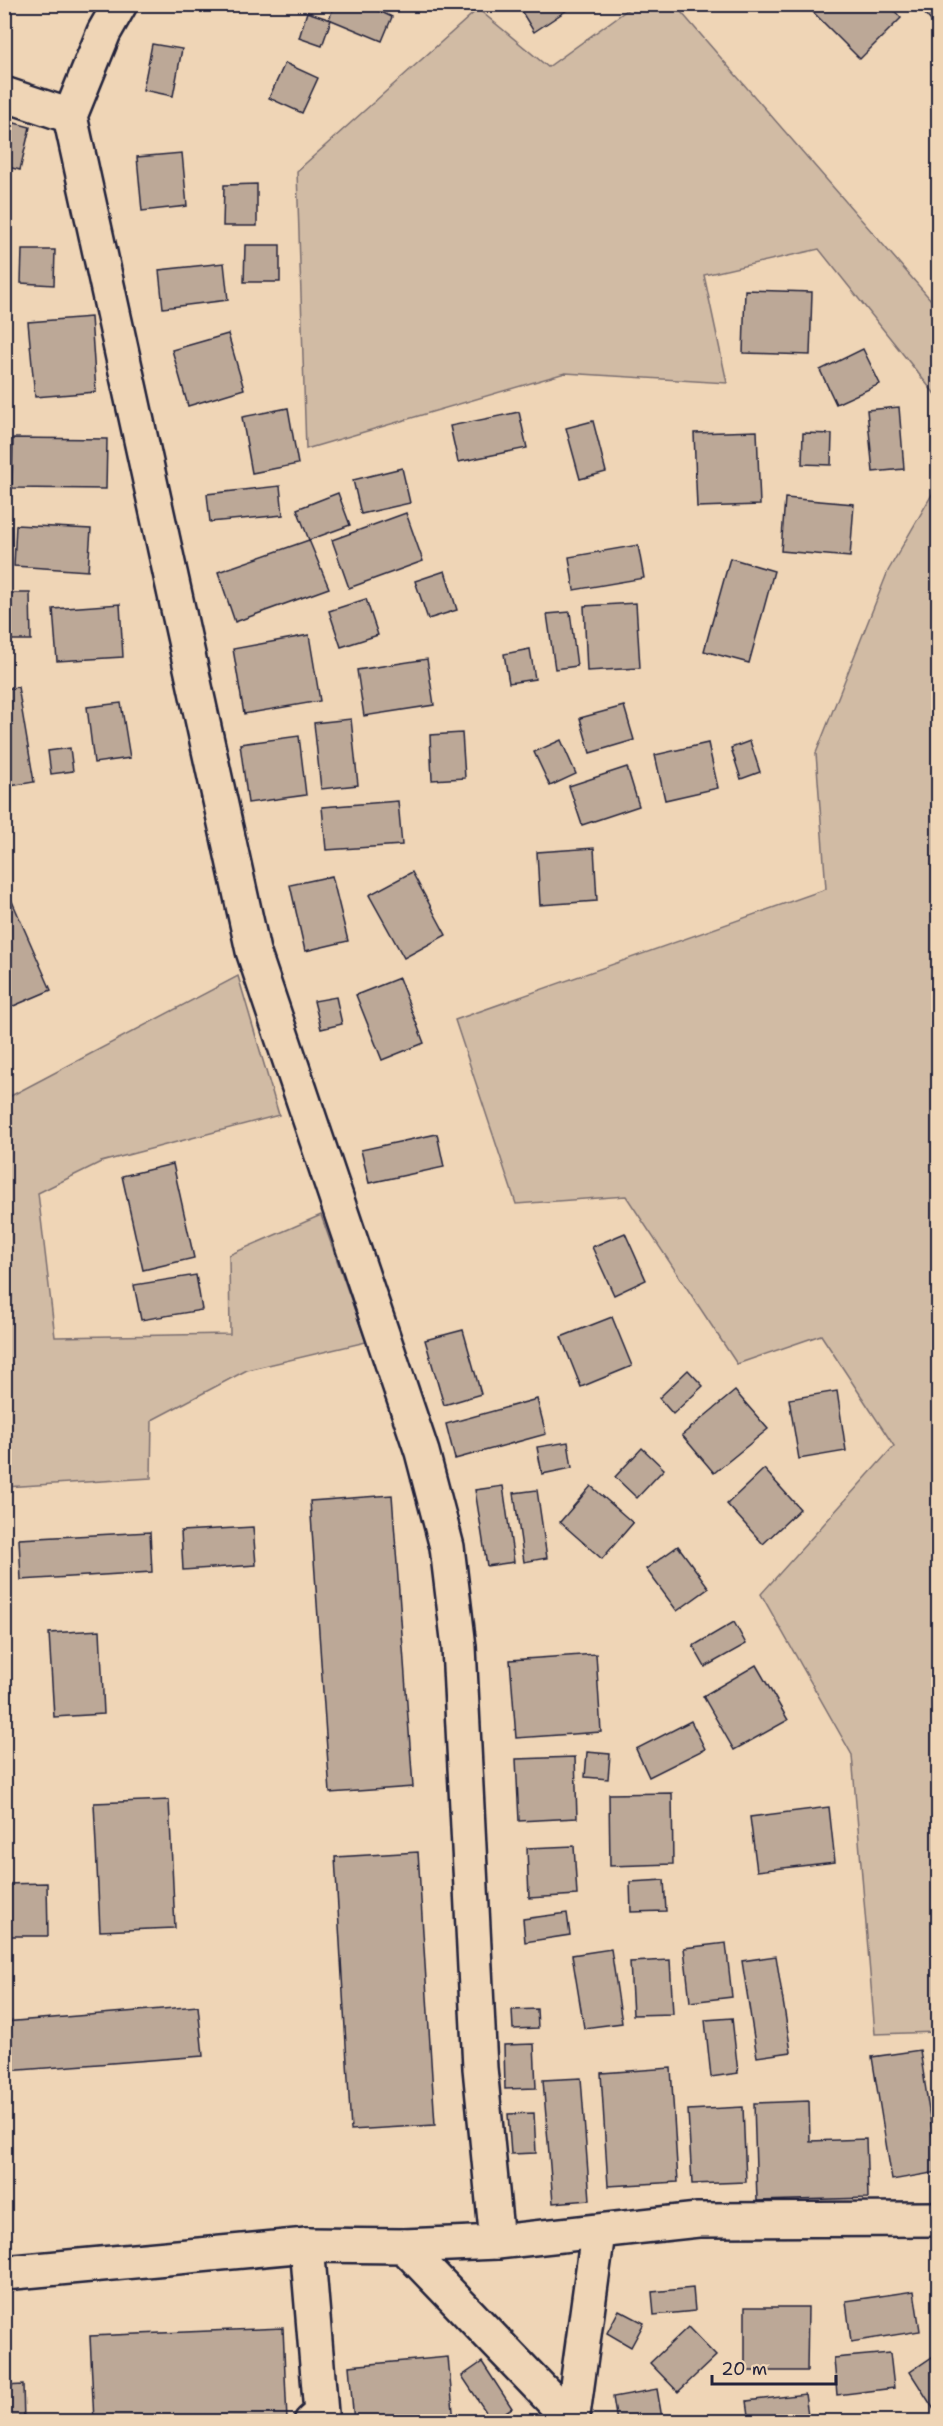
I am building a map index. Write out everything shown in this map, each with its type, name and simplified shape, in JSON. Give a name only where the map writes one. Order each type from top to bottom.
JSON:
[{"type":"street","points":[[120,4],[104,32],[70,116],[253,951],[422,1452],[447,1547],[459,1647],[480,2068],[497,2242]]},
{"type":"street","points":[[4,94],[70,116]]},
{"type":"street","points":[[4,2273],[307,2245],[404,2246],[497,2242],[598,2233],[698,2220],[939,2219]]},
{"type":"street","points":[[572,2421],[598,2233]]},
{"type":"street","points":[[307,2245],[321,2413],[312,2421]]},
{"type":"street","points":[[404,2246],[572,2421]]},
{"type":"shaded area","points":[[634,5],[675,5],[938,308],[938,398],[819,249],[704,275],[727,383],[565,373],[306,449],[297,171],[478,9],[548,67]]},
{"type":"shaded area","points":[[938,484],[938,2032],[875,2034],[852,1755],[761,1594],[894,1446],[821,1335],[737,1364],[626,1196],[516,1204],[455,1020],[826,889],[816,753],[888,571]]},
{"type":"shaded area","points":[[238,976],[279,1115],[101,1162],[38,1193],[55,1337],[230,1334],[229,1255],[321,1215],[366,1342],[247,1370],[152,1420],[151,1478],[5,1487],[5,1099]]},
{"type":"building","points":[[335,4],[364,4],[392,17],[382,41],[329,19]]},
{"type":"building","points":[[517,4],[576,4],[534,32]]},
{"type":"building","points":[[805,4],[888,4],[901,18],[860,59]]},
{"type":"building","points":[[938,4],[938,29],[917,5]]},
{"type":"building","points":[[307,12],[331,20],[322,46],[299,38]]},
{"type":"building","points":[[152,44],[182,49],[173,96],[143,90]]},
{"type":"building","points":[[285,63],[318,78],[302,113],[269,98]]},
{"type":"building","points":[[7,121],[30,127],[20,170],[4,166]]},
{"type":"building","points":[[182,153],[187,206],[142,211],[137,157]]},
{"type":"building","points":[[257,184],[257,226],[223,226],[224,185]]},
{"type":"building","points":[[245,245],[280,245],[280,282],[244,282]]},
{"type":"building","points":[[22,250],[55,250],[54,285],[21,283]]},
{"type":"building","points":[[224,263],[228,300],[163,308],[159,270]]},
{"type":"building","points":[[745,290],[812,292],[810,355],[743,353]]},
{"type":"building","points":[[91,317],[96,392],[35,397],[28,322]]},
{"type":"building","points":[[228,334],[244,389],[188,406],[172,350]]},
{"type":"building","points":[[863,349],[880,384],[836,404],[820,370]]},
{"type":"building","points":[[899,407],[904,469],[873,472],[867,410]]},
{"type":"building","points":[[288,408],[298,464],[252,473],[242,417]]},
{"type":"building","points":[[519,412],[527,448],[458,462],[450,426]]},
{"type":"building","points":[[593,421],[606,472],[580,479],[566,428]]},
{"type":"building","points":[[757,431],[760,505],[697,507],[694,433]]},
{"type":"building","points":[[803,433],[832,434],[831,465],[802,464]]},
{"type":"building","points":[[13,438],[107,439],[106,489],[12,488]]},
{"type":"building","points":[[402,468],[410,503],[361,514],[353,480]]},
{"type":"building","points":[[280,486],[283,515],[210,522],[207,494]]},
{"type":"building","points":[[338,493],[350,525],[309,540],[297,509]]},
{"type":"building","points":[[785,498],[854,504],[850,557],[781,551]]},
{"type":"building","points":[[406,513],[423,561],[349,588],[332,540]]},
{"type":"building","points":[[16,525],[91,529],[88,571],[14,566]]},
{"type":"building","points":[[309,540],[329,588],[235,622],[218,572]]},
{"type":"building","points":[[638,545],[644,578],[574,590],[569,557]]},
{"type":"building","points":[[730,558],[774,571],[749,663],[704,651]]},
{"type":"building","points":[[445,571],[457,610],[428,619],[415,581]]},
{"type":"building","points":[[4,593],[30,593],[31,640],[4,640]]},
{"type":"building","points":[[366,599],[378,635],[341,647],[329,611]]},
{"type":"building","points":[[636,603],[640,668],[587,671],[584,606]]},
{"type":"building","points":[[120,604],[123,657],[57,661],[53,609]]},
{"type":"building","points":[[570,612],[577,666],[555,669],[547,614]]},
{"type":"building","points":[[309,635],[320,701],[244,714],[233,649]]},
{"type":"building","points":[[530,649],[535,679],[509,683],[504,654]]},
{"type":"building","points":[[427,659],[434,705],[364,716],[357,670]]},
{"type":"building","points":[[18,687],[34,782],[4,787],[4,689]]},
{"type":"building","points":[[121,703],[130,758],[94,763],[87,707]]},
{"type":"building","points":[[624,706],[634,740],[590,753],[580,718]]},
{"type":"building","points":[[351,719],[358,785],[321,789],[314,723]]},
{"type":"building","points":[[462,733],[465,778],[432,780],[430,735]]},
{"type":"building","points":[[299,736],[306,795],[248,803],[240,744]]},
{"type":"building","points":[[561,740],[576,774],[550,786],[534,752]]},
{"type":"building","points":[[750,741],[760,772],[741,779],[731,748]]},
{"type":"building","points":[[708,743],[718,788],[665,800],[655,755]]},
{"type":"building","points":[[70,748],[73,771],[51,774],[48,751]]},
{"type":"building","points":[[627,767],[639,806],[582,825],[569,786]]},
{"type":"building","points":[[398,801],[402,845],[326,850],[322,807]]},
{"type":"building","points":[[594,848],[597,901],[540,905],[537,852]]},
{"type":"building","points":[[412,872],[446,935],[404,958],[369,895]]},
{"type":"building","points":[[332,876],[348,941],[305,951],[290,885]]},
{"type":"building","points":[[4,883],[51,990],[4,1010]]},
{"type":"building","points":[[399,978],[424,1043],[382,1060],[356,995]]},
{"type":"building","points":[[336,997],[342,1024],[321,1029],[314,1001]]},
{"type":"building","points":[[437,1134],[444,1167],[369,1183],[361,1150]]},
{"type":"building","points":[[173,1164],[194,1258],[143,1270],[122,1176]]},
{"type":"building","points":[[625,1233],[646,1280],[614,1295],[592,1247]]},
{"type":"building","points":[[196,1275],[202,1310],[141,1320],[134,1285]]},
{"type":"building","points":[[612,1317],[632,1366],[581,1387],[561,1337]]},
{"type":"building","points":[[463,1330],[481,1394],[444,1405],[425,1340]]},
{"type":"building","points":[[688,1370],[703,1386],[673,1414],[659,1398]]},
{"type":"building","points":[[735,1391],[768,1429],[714,1473],[682,1435]]},
{"type":"building","points":[[837,1391],[846,1451],[799,1459],[789,1399]]},
{"type":"building","points":[[537,1399],[546,1434],[455,1459],[446,1424]]},
{"type":"building","points":[[568,1442],[572,1468],[542,1474],[537,1447]]},
{"type":"building","points":[[642,1448],[664,1469],[637,1498],[615,1477]]},
{"type":"building","points":[[764,1469],[800,1509],[763,1544],[727,1504]]},
{"type":"building","points":[[503,1486],[514,1562],[487,1566],[475,1490]]},
{"type":"building","points":[[591,1486],[633,1523],[602,1559],[560,1522]]},
{"type":"building","points":[[537,1490],[547,1558],[524,1562],[514,1493]]},
{"type":"building","points":[[392,1495],[413,1787],[330,1793],[310,1501]]},
{"type":"building","points":[[253,1527],[256,1565],[183,1570],[181,1531]]},
{"type":"building","points":[[150,1532],[152,1572],[21,1580],[19,1539]]},
{"type":"building","points":[[678,1546],[709,1588],[677,1611],[646,1569]]},
{"type":"building","points":[[734,1622],[746,1644],[705,1667],[693,1646]]},
{"type":"building","points":[[100,1630],[104,1714],[54,1717],[49,1633]]},
{"type":"building","points":[[596,1654],[601,1732],[516,1738],[510,1660]]},
{"type":"building","points":[[756,1665],[788,1720],[734,1750],[703,1696]]},
{"type":"building","points":[[691,1721],[705,1749],[649,1777],[636,1749]]},
{"type":"building","points":[[587,1752],[610,1754],[608,1779],[585,1777]]},
{"type":"building","points":[[575,1757],[577,1818],[519,1821],[516,1759]]},
{"type":"building","points":[[672,1793],[673,1864],[610,1866],[609,1794]]},
{"type":"building","points":[[169,1800],[175,1928],[100,1931],[94,1803]]},
{"type":"building","points":[[829,1807],[835,1862],[757,1871],[750,1817]]},
{"type":"building","points":[[574,1846],[577,1895],[529,1898],[527,1848]]},
{"type":"building","points":[[418,1852],[435,2125],[351,2130],[335,1857]]},
{"type":"building","points":[[664,1880],[666,1911],[631,1912],[630,1882]]},
{"type":"building","points":[[47,1883],[48,1936],[4,1936],[4,1884]]},
{"type":"building","points":[[567,1913],[570,1935],[525,1942],[523,1919]]},
{"type":"building","points":[[726,1943],[732,1997],[690,2002],[684,1948]]},
{"type":"building","points":[[611,1949],[622,2023],[584,2028],[572,1955]]},
{"type":"building","points":[[776,1956],[791,2052],[757,2057],[742,1961]]},
{"type":"building","points":[[670,1960],[673,2014],[633,2015],[630,1962]]},
{"type":"building","points":[[198,2006],[203,2056],[7,2071],[4,2022]]},
{"type":"building","points":[[537,2009],[538,2028],[513,2029],[512,2010]]},
{"type":"building","points":[[732,2018],[738,2073],[711,2077],[705,2020]]},
{"type":"building","points":[[534,2044],[536,2088],[505,2089],[504,2045]]},
{"type":"building","points":[[920,2050],[938,2172],[892,2180],[872,2057]]},
{"type":"building","points":[[671,2068],[678,2182],[608,2186],[601,2073]]},
{"type":"building","points":[[581,2078],[590,2200],[553,2203],[543,2080]]},
{"type":"building","points":[[809,2101],[810,2141],[866,2139],[868,2198],[757,2201],[754,2103]]},
{"type":"building","points":[[743,2107],[746,2182],[692,2184],[688,2110]]},
{"type":"building","points":[[534,2113],[536,2153],[511,2154],[508,2114]]},
{"type":"building","points":[[693,2288],[695,2311],[654,2315],[652,2292]]},
{"type":"building","points":[[914,2291],[920,2331],[851,2342],[846,2301]]},
{"type":"building","points":[[745,2307],[808,2307],[807,2371],[745,2371]]},
{"type":"building","points":[[619,2310],[644,2323],[631,2347],[607,2333]]},
{"type":"building","points":[[688,2327],[716,2356],[678,2392],[650,2363]]},
{"type":"building","points":[[283,2328],[287,2421],[94,2422],[90,2336]]},
{"type":"building","points":[[890,2353],[894,2388],[837,2395],[834,2358]]},
{"type":"building","points":[[938,2353],[938,2416],[910,2372]]},
{"type":"building","points":[[448,2357],[454,2422],[354,2422],[349,2366]]},
{"type":"building","points":[[482,2362],[512,2408],[492,2421],[462,2376]]},
{"type":"building","points":[[23,2385],[24,2422],[4,2422],[4,2386]]},
{"type":"building","points":[[657,2389],[662,2418],[617,2422],[613,2397]]},
{"type":"building","points":[[805,2394],[809,2422],[750,2422],[747,2401]]}]
